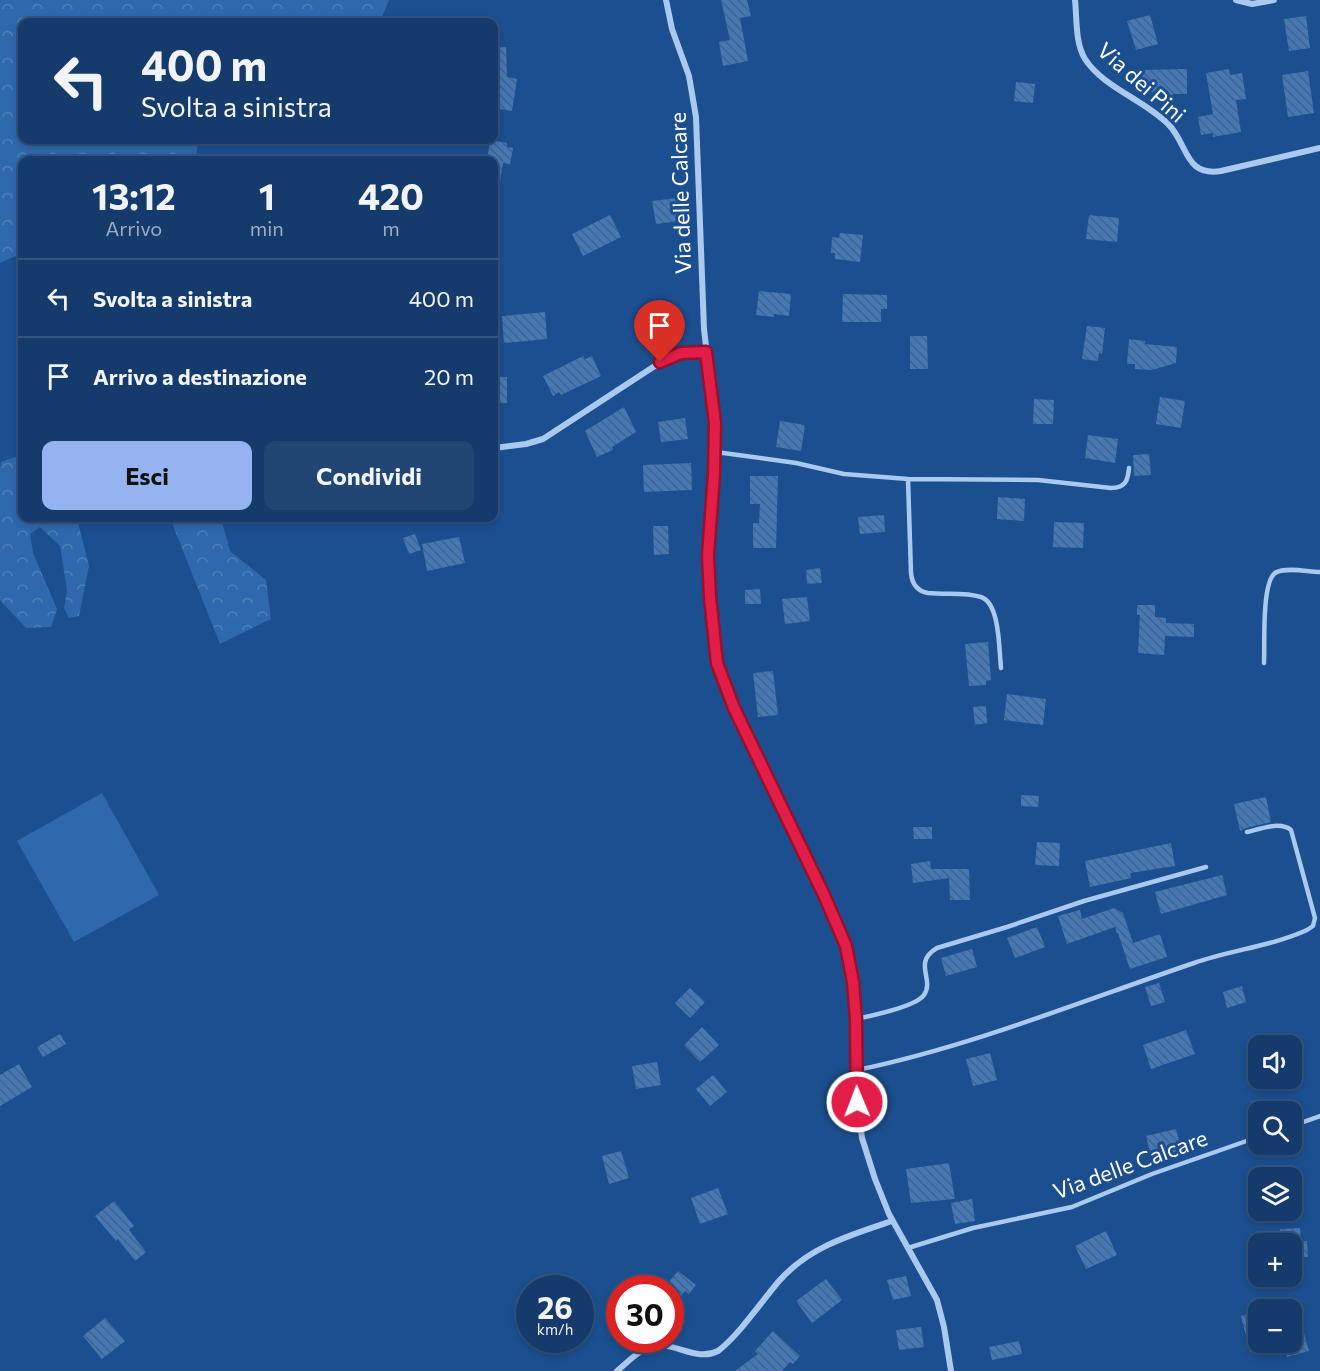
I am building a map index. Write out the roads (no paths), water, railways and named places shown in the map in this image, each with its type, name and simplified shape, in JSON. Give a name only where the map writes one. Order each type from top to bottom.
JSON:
[{"type":"street","name":"Via delle Calcare","points":[[666,0],[672,29],[689,76],[696,117],[699,236],[706,352],[716,452],[708,555],[718,669],[734,708],[844,940],[853,982],[857,1102],[862,1138],[878,1188],[892,1221],[937,1300],[945,1327],[951,1371]]},
{"type":"street","name":"Via dei Pini","points":[[1075,0],[1080,47],[1088,63],[1098,74],[1168,124],[1189,159],[1201,170],[1221,171],[1320,148]]},
{"type":"street","points":[[1236,0],[1252,4],[1275,0]]},
{"type":"street","points":[[498,448],[518,446],[543,439],[667,358],[681,353],[706,352]]},
{"type":"street","points":[[617,1371],[642,1351],[655,1346],[674,1347],[700,1355],[715,1353],[725,1345],[780,1280],[798,1263],[831,1242],[892,1221]]},
{"type":"lane","points":[[716,452],[796,463],[844,474],[908,479],[1026,480],[1114,489],[1121,487],[1127,481],[1129,468]]},
{"type":"lane","points":[[908,479],[913,581],[917,589],[925,593],[978,596],[989,602],[994,613],[1001,668]]},
{"type":"lane","points":[[1264,663],[1266,590],[1271,576],[1278,571],[1320,572]]},
{"type":"lane","points":[[857,1070],[929,1053],[1098,998],[1196,962],[1308,930],[1313,926],[1315,918],[1291,830],[1280,825],[1247,832]]},
{"type":"lane","points":[[856,1019],[919,1000],[926,991],[925,959],[937,948],[1084,901],[1206,867]]},
{"type":"lane","points":[[1302,1122],[1320,1116]]},
{"type":"lane","name":"Via delle Calcare","points":[[908,1248],[973,1228],[1083,1203],[1152,1174],[1248,1140]]}]
